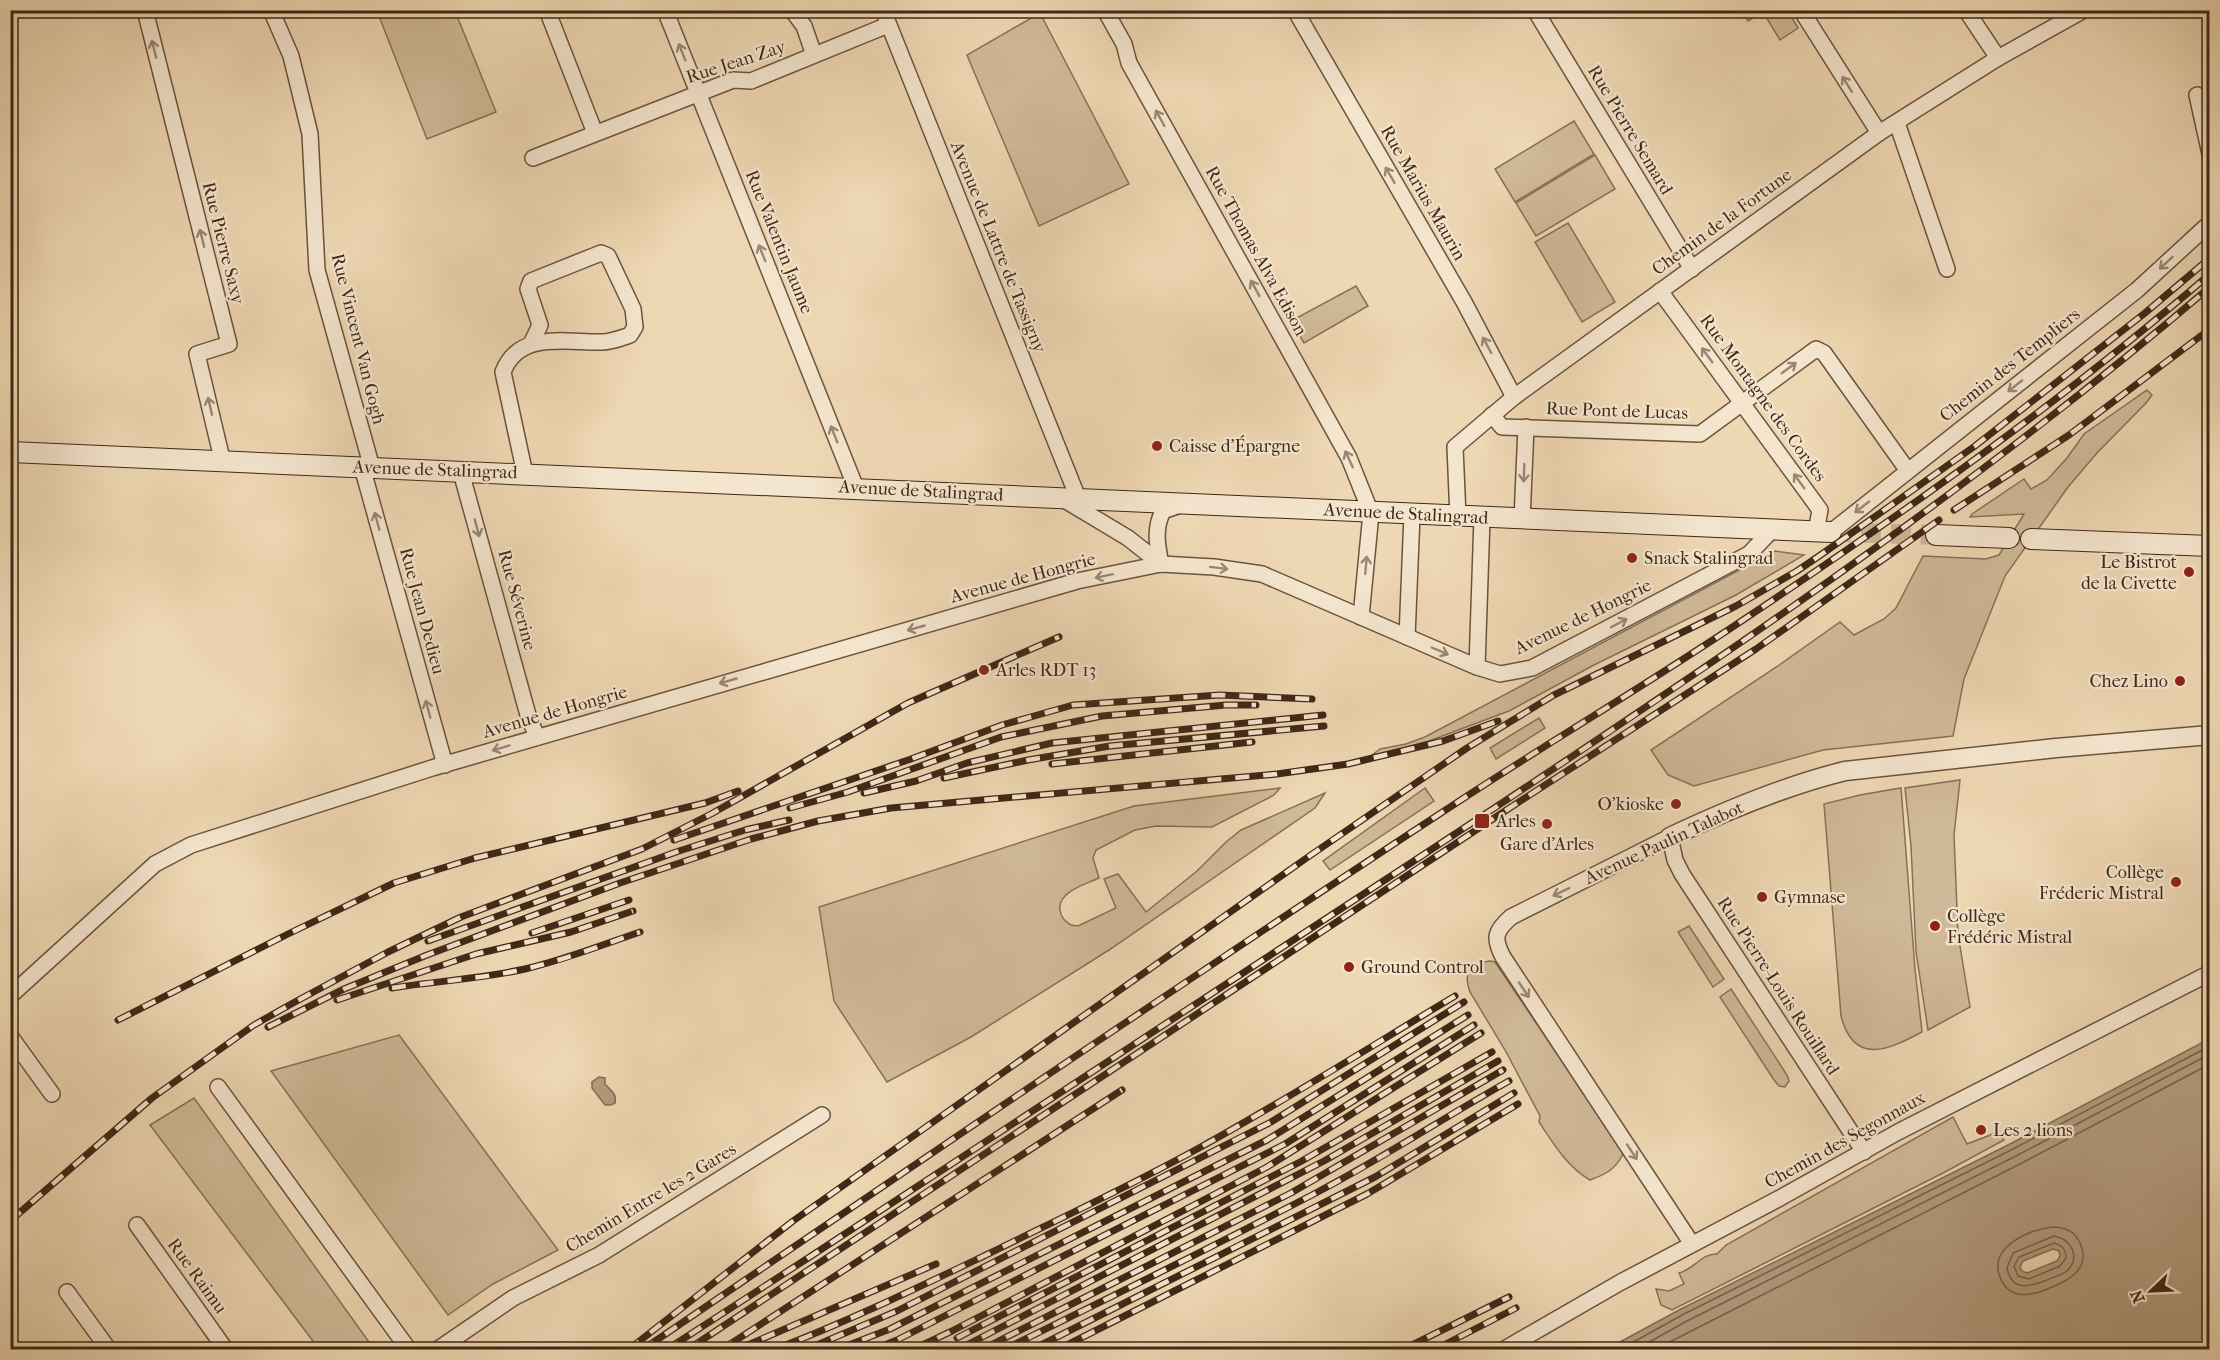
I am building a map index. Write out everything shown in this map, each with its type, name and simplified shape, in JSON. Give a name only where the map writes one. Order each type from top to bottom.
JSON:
[{"type":"main road","name":"Avenue de Stalingrad","points":[[10,452],[1823,532]]},
{"type":"main road","points":[[1936,535],[2009,538]]},
{"type":"main road","points":[[2031,538],[2210,546]]},
{"type":"street","name":"Rue Pierre Saxy","points":[[145,10],[228,344],[197,354],[223,463]]},
{"type":"street","name":"Rue Vincent Van Gogh","points":[[271,10],[291,56],[310,134],[317,270],[367,467]]},
{"type":"street","points":[[547,10],[595,134]]},
{"type":"street","name":"Rue Valentin Jaume","points":[[665,10],[856,488]]},
{"type":"street","points":[[792,10],[804,26],[814,55]]},
{"type":"street","name":"Rue Thomas Alva Edison","points":[[1105,10],[1124,44],[1129,63],[1349,458],[1371,513]]},
{"type":"street","name":"Rue Marius Maurin","points":[[1295,10],[1464,302],[1514,397]]},
{"type":"street","name":"Rue Pierre Semard","points":[[1535,10],[1692,269]]},
{"type":"street","points":[[1801,10],[1879,133]]},
{"type":"street","points":[[1966,10],[1998,58]]},
{"type":"street","name":"Chemin de la Fortune","points":[[1458,517],[1455,447],[1514,397],[1879,133],[1998,58],[2084,11]]},
{"type":"street","name":"Rue Jean Zay","points":[[533,158],[733,80],[751,81],[814,55],[886,18]]},
{"type":"street","name":"Avenue de Lattre de Tassigny","points":[[886,18],[1069,498]]},
{"type":"street","points":[[2197,94],[2210,154]]},
{"type":"street","points":[[1897,123],[1947,269]]},
{"type":"street","name":"Chemin des Templiers","points":[[1823,532],[1908,471],[2137,290],[2210,224]]},
{"type":"street","points":[[525,474],[503,372],[508,360],[531,344],[545,341],[605,342],[630,335],[635,327],[633,309],[608,256],[601,253],[531,281],[528,289],[540,325],[531,344]]},
{"type":"street","name":"Rue Montagne des Cordes","points":[[1660,291],[1820,510],[1823,532]]},
{"type":"street","name":"Rue Pont de Lucas","points":[[1492,415],[1502,427],[1700,434],[1816,349],[1824,353],[1908,471]]},
{"type":"street","points":[[1522,519],[1526,427]]},
{"type":"street","name":"Rue Jean Dedieu","points":[[367,467],[445,765]]},
{"type":"street","name":"Rue Séverine","points":[[461,472],[528,715],[537,737]]},
{"type":"street","points":[[1069,498],[1128,538],[1161,564]]},
{"type":"street","points":[[1161,564],[1156,540],[1159,519],[1163,511],[1186,504]]},
{"type":"street","points":[[1361,617],[1371,513]]},
{"type":"street","points":[[1407,637],[1412,515]]},
{"type":"street","points":[[1477,667],[1482,518]]},
{"type":"street","name":"Avenue de Hongrie","points":[[10,996],[155,864],[191,845],[537,737],[1077,581],[1161,564],[1214,567],[1262,574],[1477,667],[1500,674],[1532,668],[1749,554],[1771,531]]},
{"type":"street","name":"Avenue Paulin Talabot","points":[[1692,1244],[1503,957],[1496,939],[1499,928],[1511,917],[1670,837],[1720,814],[1811,780],[1845,771],[2056,748],[2210,735]]},
{"type":"street","name":"Rue Pierre-Louis Rouillard","points":[[1670,837],[1675,860],[1682,874],[1864,1152]]},
{"type":"street","name":"Chemin des Segonnaux","points":[[1503,1350],[1621,1282],[1993,1083],[2210,973]]},
{"type":"street","points":[[10,1036],[52,1094]]},
{"type":"street","points":[[218,1086],[409,1350]]},
{"type":"street","name":"Chemin Entre les 2 Gares","points":[[437,1350],[513,1298],[599,1255],[822,1115]]},
{"type":"street","name":"Rue Raimu","points":[[137,1225],[226,1350]]},
{"type":"street","points":[[67,1292],[109,1350]]},
{"type":"shaded area","points":[[377,11],[455,11],[496,112],[427,139]]},
{"type":"shaded area","points":[[1754,11],[1788,11],[1798,28],[1780,40],[1763,12],[1748,21],[1745,16]]},
{"type":"shaded area","points":[[1040,13],[1129,184],[1039,226],[967,55]]},
{"type":"shaded area","points":[[1574,121],[1594,154],[1515,202],[1495,169]]},
{"type":"shaded area","points":[[1595,155],[1615,189],[1536,236],[1516,203]]},
{"type":"shaded area","points":[[1568,223],[1615,302],[1582,322],[1535,242]]},
{"type":"shaded area","points":[[1356,286],[1368,306],[1304,343],[1291,321]]},
{"type":"shaded area","points":[[2147,390],[2152,395],[2147,402],[2097,453],[2068,487],[2005,576],[1964,679],[1953,736],[1823,750],[1694,786],[1668,775],[1651,750],[1840,622],[1854,635],[1884,619],[1896,608],[1923,556],[1986,559],[1999,555],[2024,514],[1970,517],[1972,514],[2024,479],[2031,489],[2047,480],[2084,434]]},
{"type":"shaded area","points":[[1775,551],[1804,555],[1736,595],[1594,665],[1509,711],[1429,741],[1372,755],[1380,749],[1406,744],[1425,737]]},
{"type":"shaded area","points":[[1539,718],[1545,728],[1496,759],[1490,748]]},
{"type":"shaded area","points":[[1960,780],[1954,835],[1958,934],[1970,1007],[1928,1030],[1916,952],[1911,846],[1905,788]]},
{"type":"shaded area","points":[[1280,788],[1274,795],[1212,827],[1156,826],[1135,830],[1096,850],[1093,858],[1099,878],[1068,894],[1060,904],[1061,915],[1071,925],[1078,926],[1116,908],[1104,879],[1118,874],[1146,912],[1197,871],[1241,830],[1325,793],[1315,808],[1109,950],[971,1037],[887,1082],[834,1001],[819,907],[1134,806]]},
{"type":"shaded area","points":[[1425,788],[1434,801],[1330,870],[1323,861]]},
{"type":"shaded area","points":[[1901,788],[1922,1032],[1898,1044],[1874,1050],[1864,1048],[1855,1042],[1847,1032],[1841,1016],[1824,804]]},
{"type":"shaded area","points":[[1689,926],[1724,979],[1713,987],[1678,932]]},
{"type":"shaded area","points":[[1495,962],[1619,1146],[1623,1154],[1617,1164],[1605,1173],[1590,1180],[1582,1175],[1562,1154],[1539,1122],[1540,1116],[1505,1050],[1470,992],[1467,979],[1470,970],[1477,964]]},
{"type":"shaded area","points":[[1731,989],[1787,1075],[1789,1081],[1785,1087],[1779,1086],[1774,1080],[1720,997]]},
{"type":"shaded area","points":[[399,1035],[558,1250],[493,1284],[448,1315],[271,1071]]},
{"type":"shaded area","points":[[194,1098],[374,1349],[319,1349],[150,1125]]},
{"type":"shaded area","points":[[1953,1117],[1967,1144],[1998,1132],[2004,1140],[1672,1310],[1661,1305],[1656,1289],[1669,1291],[1684,1284],[1679,1273],[1707,1256],[1717,1254],[1726,1245]]},
{"type":"water","points":[[2209,1039],[2209,1349],[1607,1349],[1681,1309],[2008,1145]],"holes":[[[2053,1249],[2059,1251],[2060,1256],[2057,1261],[2027,1273],[2020,1267],[2023,1261]]]},
{"type":"water","points":[[599,1077],[605,1078],[605,1084],[614,1094],[615,1103],[605,1105],[592,1088],[592,1082]]},
{"type":"tunnel","points":[[1831,532],[1936,535]]},
{"type":"railway","points":[[628,1350],[793,1221],[1308,857],[1467,748],[1554,695],[1736,606],[1822,554],[1975,446],[2145,313],[2210,258]]},
{"type":"railway","points":[[642,1350],[1260,933],[1467,796],[1809,576],[1985,452],[2099,365],[2210,274]]},
{"type":"railway","points":[[666,1350],[1423,855],[1726,653],[1924,513],[2021,440],[2210,287]]},
{"type":"railway","points":[[1954,510],[2069,435],[2210,329]]},
{"type":"railway","points":[[687,1350],[1508,809],[1756,649],[1939,520]]},
{"type":"railway","points":[[10,1221],[152,1098],[254,1025],[293,1003],[388,952],[461,917],[642,849],[711,814],[908,703],[1059,637]]},
{"type":"railway","points":[[674,840],[911,759],[1002,725],[1073,705],[1220,695],[1312,699]]},
{"type":"railway","points":[[790,808],[848,792],[1001,737],[1102,716],[1226,705],[1256,705]]},
{"type":"railway","points":[[864,793],[916,781],[967,763],[1052,743],[1323,715]]},
{"type":"railway","points":[[268,1027],[344,989],[427,955],[620,883],[751,839],[818,821],[891,808],[1277,774],[1348,764],[1443,741],[1498,721]]},
{"type":"railway","points":[[944,778],[1110,746],[1324,726]]},
{"type":"railway","points":[[1052,764],[1252,742]]},
{"type":"railway","points":[[118,1020],[394,883],[475,858],[705,803],[738,791]]},
{"type":"railway","points":[[428,941],[679,851],[745,830],[789,820]]},
{"type":"railway","points":[[532,933],[629,900]]},
{"type":"railway","points":[[337,1000],[476,954],[571,932],[633,911]]},
{"type":"railway","points":[[392,988],[525,969],[569,957],[640,932]]},
{"type":"railway","points":[[773,1350],[908,1292],[1147,1176],[1264,1111],[1455,996]]},
{"type":"railway","points":[[805,1350],[897,1311],[1271,1122],[1464,1002]]},
{"type":"railway","points":[[836,1350],[890,1329],[1267,1140],[1468,1015]]},
{"type":"railway","points":[[872,1350],[897,1340],[1285,1144],[1474,1025]]},
{"type":"railway","points":[[912,1350],[1267,1167],[1481,1033]]},
{"type":"railway","points":[[957,1338],[1300,1162],[1492,1052]]},
{"type":"railway","points":[[957,1350],[1324,1161],[1498,1061]]},
{"type":"railway","points":[[981,1350],[1291,1193],[1503,1070]]},
{"type":"railway","points":[[1003,1350],[1337,1182],[1509,1081]]},
{"type":"railway","points":[[721,1350],[1122,1090]]},
{"type":"railway","points":[[1031,1350],[1375,1177],[1514,1093]]},
{"type":"railway","points":[[1057,1350],[1367,1194],[1518,1104]]},
{"type":"railway","points":[[736,1350],[936,1264]]},
{"type":"railway","points":[[1402,1350],[1509,1297]]},
{"type":"railway","points":[[1434,1350],[1516,1308]]},
{"type":"place","name":"Caisse d'Épargne","points":[[1157,446]]},
{"type":"place","name":"Snack Stalingrad","points":[[1632,558]]},
{"type":"place","name":"Le Bistrot de la Civette","points":[[2189,572]]},
{"type":"place","name":"Arles RDT 13","points":[[984,670]]},
{"type":"place","name":"Chez Lino","points":[[2180,681]]},
{"type":"place","name":"O'kioske","points":[[1676,804]]},
{"type":"place","name":"Arles","points":[[1482,821]]},
{"type":"place","name":"Gare d'Arles","points":[[1547,824]]},
{"type":"place","name":"Collège Fréderic Mistral","points":[[2176,882]]},
{"type":"place","name":"Gymnase","points":[[1762,897]]},
{"type":"place","name":"Collège Frédéric Mistral","points":[[1935,926]]},
{"type":"place","name":"Ground Control","points":[[1349,967]]},
{"type":"place","name":"Les 2 lions","points":[[1981,1130]]}]
